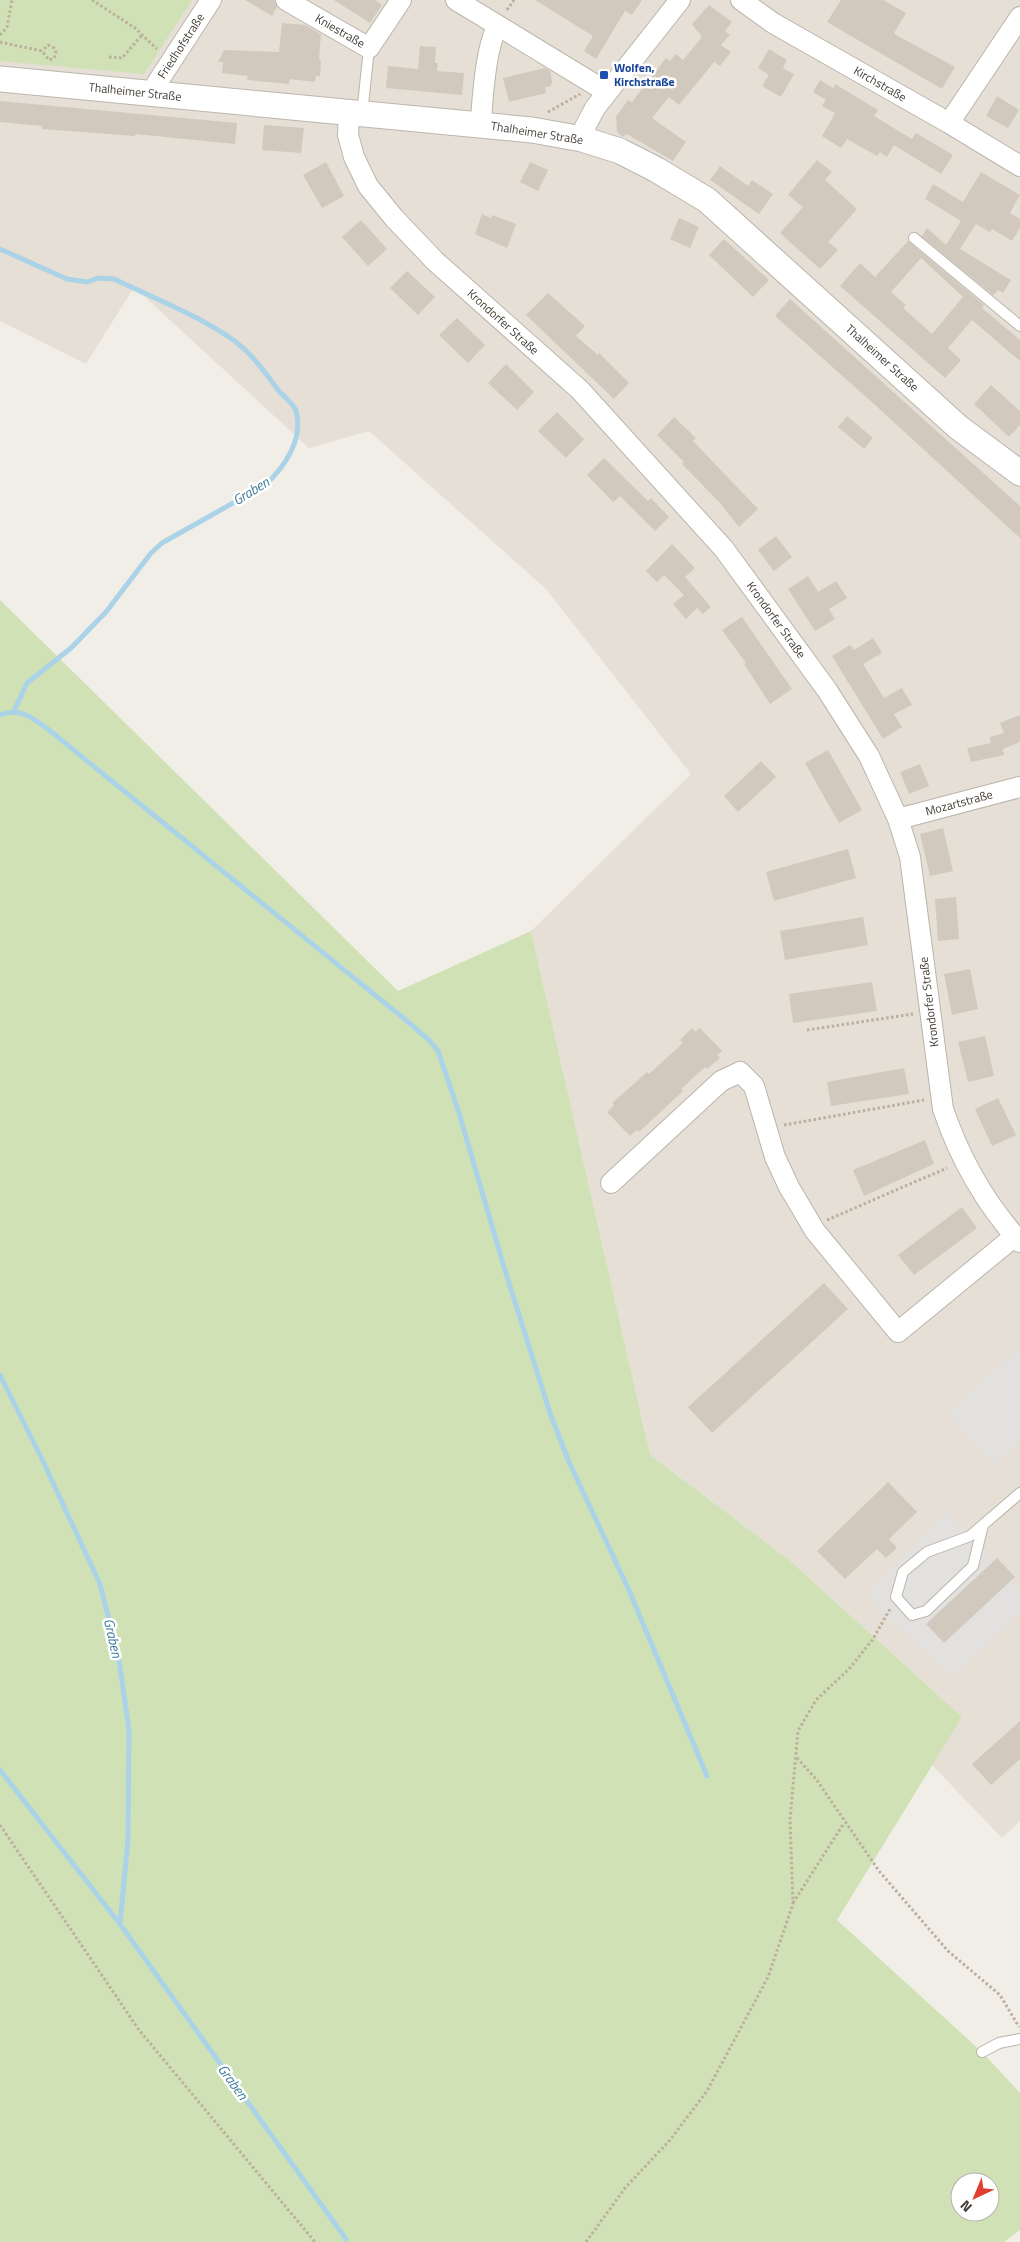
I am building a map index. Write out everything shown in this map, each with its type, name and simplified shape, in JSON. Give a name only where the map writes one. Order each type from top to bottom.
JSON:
[{"type":"street","name":"Friedhofstraße","points":[[155,95],[157,83],[211,0]]},
{"type":"street","name":"Kniestraße","points":[[286,0],[370,48],[400,0]]},
{"type":"street","points":[[456,0],[603,97]]},
{"type":"street","points":[[582,139],[589,118],[603,97],[680,0]]},
{"type":"street","name":"Kirchstraße","points":[[741,0],[773,23],[949,123],[1020,166]]},
{"type":"street","points":[[949,123],[1020,17]]},
{"type":"street","points":[[481,124],[490,52],[494,32],[498,26]]},
{"type":"street","name":"Thalheimer Straße","points":[[0,79],[532,130],[582,139],[633,158],[686,186],[707,200],[958,427],[1020,473]]},
{"type":"street","name":"Krondorfer Straße","points":[[355,113],[348,135],[350,146],[368,186],[394,218],[435,261],[580,390],[724,549],[827,690],[869,756],[898,819],[913,876],[941,1097],[952,1137],[963,1161],[985,1199],[1017,1239],[898,1332],[813,1227],[789,1187],[775,1156],[754,1086],[740,1072],[721,1081],[611,1183]]},
{"type":"street","name":"Mozartstraße","points":[[898,819],[1020,787]]},
{"type":"lane","points":[[355,113],[370,48]]},
{"type":"lane","points":[[914,238],[1019,322]]},
{"type":"lane","points":[[983,1525],[973,1566],[926,1611],[912,1615],[896,1597],[903,1572],[927,1552],[970,1536],[1020,1493]]},
{"type":"lane","points":[[982,2052],[999,2043],[1020,2039]]},
{"type":"path","points":[[0,35],[6,28],[12,0]]},
{"type":"path","points":[[92,0],[135,28],[172,60]]},
{"type":"path","points":[[109,57],[122,58],[142,35]]},
{"type":"path","points":[[0,42],[42,51],[49,60],[54,58],[56,53],[54,48],[48,45],[42,51]]},
{"type":"path","points":[[532,130],[541,114],[562,106],[582,93],[603,97]]},
{"type":"path","points":[[807,1030],[931,1011]]},
{"type":"path","points":[[766,1128],[924,1100]]},
{"type":"path","points":[[813,1227],[947,1168]]},
{"type":"path","points":[[793,1904],[790,1819],[798,1731],[816,1700],[848,1669],[873,1639],[896,1597]]},
{"type":"path","points":[[796,1758],[816,1779],[844,1823],[879,1871],[948,1951],[1000,1995],[1020,2030]]},
{"type":"path","points":[[586,2242],[625,2188],[670,2140],[707,2091],[768,1977],[793,1904],[844,1823]]},
{"type":"path","points":[[0,1825],[139,2030],[314,2242]]},
{"type":"shaded area","points":[[0,0],[1020,0],[1020,1821],[1002,1838],[932,1765],[962,1717],[788,1559],[650,1455],[531,931],[691,774],[546,589],[369,431],[309,448],[134,287],[86,364],[0,321]]},
{"type":"shaded area","points":[[1020,1348],[1020,1441],[994,1464],[948,1413]]},
{"type":"shaded area","points":[[946,1512],[1020,1590],[1020,1612],[954,1676],[886,1617],[868,1594]]},
{"type":"green space","points":[[0,0],[192,0],[144,74],[0,61]]},
{"type":"green space","points":[[0,600],[398,991],[531,931],[650,1455],[788,1559],[962,1717],[837,1920],[982,2052],[1020,2093],[1020,2230],[1004,2242],[0,2242]]},
{"type":"building","points":[[245,0],[274,0],[277,7],[272,16]]},
{"type":"building","points":[[334,0],[375,0],[382,5],[370,23]]},
{"type":"building","points":[[535,0],[642,0],[632,15],[625,11],[596,59],[584,51],[593,36]]},
{"type":"building","points":[[841,0],[883,0],[906,13],[894,33],[955,67],[942,89],[827,22]]},
{"type":"building","points":[[709,5],[732,22],[725,31],[730,35],[721,45],[731,52],[720,66],[714,62],[679,105],[669,97],[652,118],[686,142],[673,161],[627,134],[623,137],[617,132],[616,117],[628,100],[632,102],[666,58],[670,61],[676,54],[683,60],[702,37],[692,24]]},
{"type":"building","points":[[282,23],[305,25],[321,34],[320,76],[316,76],[315,82],[290,79],[289,84],[247,80],[248,76],[222,73],[223,62],[218,62],[224,50],[279,52]]},
{"type":"building","points":[[420,46],[436,47],[435,63],[438,63],[437,71],[464,73],[462,95],[386,88],[388,66],[418,69]]},
{"type":"building","points":[[769,49],[787,60],[783,68],[794,74],[781,97],[762,86],[769,75],[758,68]]},
{"type":"building","points":[[545,68],[550,71],[552,82],[551,86],[545,87],[546,93],[509,102],[503,78]]},
{"type":"building","points":[[820,80],[833,88],[835,84],[878,110],[874,116],[912,139],[916,133],[953,155],[941,174],[894,145],[887,157],[880,152],[877,156],[847,139],[841,148],[822,136],[835,113],[822,106],[826,100],[813,92]]},
{"type":"building","points":[[997,96],[1019,110],[1008,128],[986,116]]},
{"type":"building","points":[[0,101],[237,123],[235,144],[135,134],[135,136],[42,129],[42,126],[0,122]]},
{"type":"building","points":[[264,125],[304,128],[301,153],[262,150]]},
{"type":"building","points":[[817,160],[832,172],[825,180],[857,209],[828,242],[838,250],[820,269],[780,233],[803,207],[788,195]]},
{"type":"building","points":[[326,162],[344,196],[322,208],[303,175]]},
{"type":"building","points":[[530,162],[548,170],[538,191],[520,182]]},
{"type":"building","points":[[720,166],[748,186],[752,180],[773,194],[759,214],[710,180]]},
{"type":"building","points":[[981,172],[1020,195],[1010,213],[1020,219],[1020,228],[1012,241],[992,229],[990,232],[976,224],[960,249],[1011,280],[1003,293],[998,290],[993,295],[916,232],[922,236],[927,228],[946,245],[961,221],[925,199],[933,184],[963,202]]},
{"type":"building","points":[[482,214],[491,218],[493,215],[516,224],[507,248],[475,234]]},
{"type":"building","points":[[679,218],[699,227],[690,248],[670,239]]},
{"type":"building","points":[[361,220],[387,249],[368,266],[342,237]]},
{"type":"building","points":[[724,239],[769,280],[753,297],[709,255]]},
{"type":"building","points":[[908,241],[984,305],[982,308],[1020,340],[1020,361],[972,320],[948,348],[961,360],[945,378],[840,286],[860,263],[875,277]],"holes":[[[921,258],[963,297],[932,334],[903,308],[906,305],[891,292]]]},
{"type":"building","points":[[407,271],[435,297],[418,315],[390,288]]},
{"type":"building","points":[[548,293],[585,326],[576,336],[598,355],[599,353],[629,383],[614,399],[526,315]]},
{"type":"building","points":[[790,299],[1020,506],[1020,538],[775,316]]},
{"type":"building","points":[[457,318],[485,345],[468,363],[439,335]]},
{"type":"building","points":[[506,364],[534,392],[517,410],[488,383]]},
{"type":"building","points":[[991,385],[1020,411],[1020,425],[1009,437],[974,404]]},
{"type":"building","points":[[557,412],[584,439],[566,458],[538,431]]},
{"type":"building","points":[[847,416],[873,438],[864,449],[838,427]]},
{"type":"building","points":[[674,417],[696,438],[693,441],[758,509],[739,527],[719,502],[682,464],[684,462],[657,435]]},
{"type":"building","points":[[604,458],[648,501],[651,498],[669,517],[655,531],[620,496],[613,502],[587,475]]},
{"type":"building","points":[[776,536],[792,557],[774,571],[758,550]]},
{"type":"building","points":[[672,544],[695,568],[685,577],[711,607],[703,614],[697,608],[686,619],[673,604],[684,595],[664,575],[657,582],[646,571]]},
{"type":"building","points":[[808,576],[818,592],[836,581],[847,598],[829,609],[835,619],[815,631],[788,589]]},
{"type":"building","points":[[742,617],[792,689],[770,704],[744,664],[746,663],[722,630]]},
{"type":"building","points":[[873,638],[882,653],[863,664],[884,698],[902,688],[912,705],[894,714],[902,727],[883,739],[832,656],[850,645],[854,650]]},
{"type":"building","points":[[1020,715],[1020,742],[1003,749],[1004,755],[971,762],[967,748],[991,743],[990,737],[1004,733],[1000,723]]},
{"type":"building","points":[[828,750],[862,810],[839,823],[805,763]]},
{"type":"building","points":[[761,761],[776,777],[738,812],[724,796]]},
{"type":"building","points":[[920,764],[929,786],[909,794],[900,772]]},
{"type":"building","points":[[943,828],[953,871],[930,876],[920,834]]},
{"type":"building","points":[[848,849],[856,878],[774,901],[766,872]]},
{"type":"building","points":[[956,897],[959,939],[938,941],[935,899]]},
{"type":"building","points":[[863,917],[868,945],[785,960],[780,931]]},
{"type":"building","points":[[970,969],[978,1009],[952,1015],[944,974]]},
{"type":"building","points":[[872,982],[877,1011],[793,1023],[789,994]]},
{"type":"building","points":[[692,1028],[695,1032],[700,1028],[722,1051],[717,1055],[720,1058],[707,1069],[705,1067],[681,1089],[683,1091],[639,1132],[637,1130],[630,1136],[607,1112],[614,1105],[612,1103],[647,1072],[649,1074],[683,1043],[680,1040]]},
{"type":"building","points":[[985,1036],[994,1076],[968,1082],[958,1042]]},
{"type":"building","points":[[904,1068],[909,1094],[831,1106],[827,1082]]},
{"type":"building","points":[[998,1098],[1016,1135],[992,1146],[975,1109]]},
{"type":"building","points":[[925,1140],[934,1164],[864,1196],[853,1170]]},
{"type":"building","points":[[962,1207],[977,1228],[914,1275],[898,1255]]},
{"type":"building","points":[[824,1283],[848,1309],[712,1433],[688,1407]]},
{"type":"building","points":[[888,1482],[917,1512],[889,1539],[897,1548],[886,1558],[877,1549],[845,1579],[817,1551]]},
{"type":"building","points":[[997,1558],[1015,1577],[944,1643],[926,1624]]},
{"type":"building","points":[[1020,1721],[1020,1759],[991,1785],[972,1764]]},
{"type":"waterway","name":"Graben","points":[[0,249],[67,279],[87,282],[98,278],[114,279],[208,324],[236,342],[254,359],[293,406],[298,422],[295,442],[291,452],[272,478],[265,485],[162,543],[151,553],[106,612],[71,648],[27,683],[14,711]]},
{"type":"waterway","points":[[0,715],[14,712],[20,713],[32,718],[49,730],[407,1021],[429,1040],[438,1051],[459,1113],[504,1267],[550,1413],[569,1462],[628,1588],[707,1776]]},
{"type":"waterway","name":"Graben","points":[[0,1375],[41,1457],[100,1584],[119,1660],[129,1730],[128,1840],[120,1924]]},
{"type":"waterway","name":"Graben","points":[[0,1770],[120,1924],[346,2239]]},
{"type":"place","name":"Wolfen, Kirchstraße","points":[[604,75]]}]
